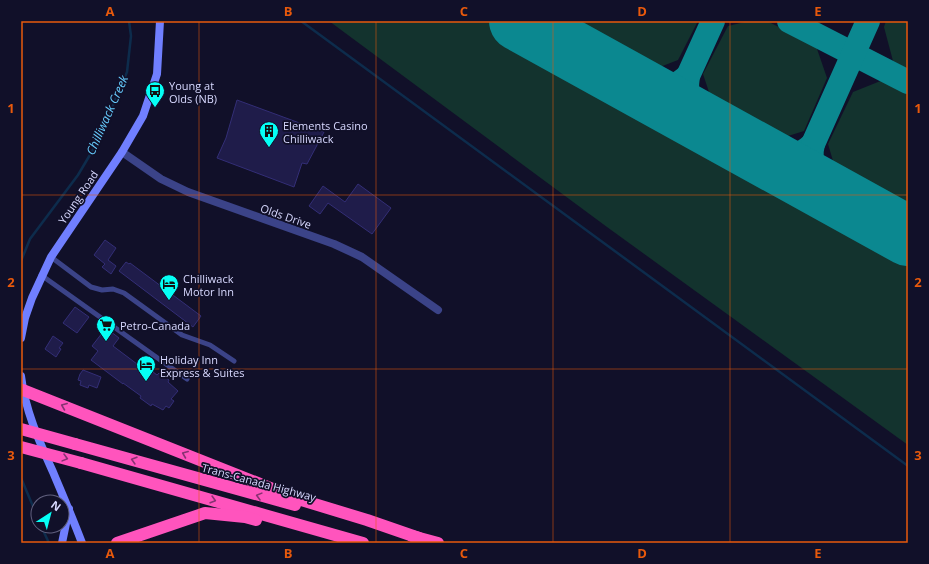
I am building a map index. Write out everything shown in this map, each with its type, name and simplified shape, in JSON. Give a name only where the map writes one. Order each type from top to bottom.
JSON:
[{"type":"highway","points":[[23,390],[298,499],[368,520],[419,538]]},
{"type":"highway","name":"Trans-Canada Highway","points":[[21,429],[252,494],[438,543]]},
{"type":"highway","points":[[21,447],[363,543]]},
{"type":"highway","points":[[117,543],[145,538],[204,513],[245,517],[352,543]]},
{"type":"main road","name":"Young Road","points":[[21,338],[25,318],[32,298],[51,257],[122,152],[143,116],[157,74],[160,21]]},
{"type":"main road","points":[[21,376],[23,390],[33,427],[63,494]]},
{"type":"main road","points":[[70,511],[82,543]]},
{"type":"street","name":"Olds Drive","points":[[122,152],[161,178],[188,192],[334,244],[362,257],[438,310]]},
{"type":"lane","points":[[51,257],[92,287],[102,290],[113,289],[124,293],[182,335],[210,345],[234,361]]},
{"type":"lane","points":[[41,276],[187,379]]},
{"type":"green space","points":[[329,21],[492,21],[908,250],[908,445],[607,227]]},
{"type":"green space","points":[[554,21],[698,21],[678,60],[647,72]]},
{"type":"green space","points":[[749,21],[767,21],[816,46],[827,78],[804,131],[772,141],[715,110],[703,74],[728,26]]},
{"type":"green space","points":[[886,21],[908,21],[908,69],[893,61],[884,27]]},
{"type":"green space","points":[[883,80],[908,92],[908,219],[839,181],[828,144],[853,92]]},
{"type":"building","name":"Elements Casino Chilliwack","points":[[237,100],[324,132],[307,164],[302,163],[294,187],[217,158],[226,138]]},
{"type":"building","points":[[358,184],[391,208],[372,234],[328,203],[320,214],[309,206],[323,186],[345,202]]},
{"type":"building","points":[[105,240],[116,248],[108,260],[116,266],[111,274],[102,267],[105,264],[94,255]]},
{"type":"building","name":"Chilliwack Motor Inn","points":[[126,262],[129,264],[130,263],[201,316],[193,327],[119,271]]},
{"type":"building","name":"Petro-Canada","points":[[75,307],[89,317],[77,333],[63,323]]},
{"type":"building","name":"Holiday Inn Express & Suites","points":[[106,328],[119,338],[113,346],[137,364],[138,362],[143,366],[144,365],[157,375],[159,373],[169,380],[168,382],[178,391],[171,399],[174,401],[169,408],[166,406],[163,410],[152,404],[151,406],[140,398],[141,396],[91,360],[98,351],[92,346]]},
{"type":"building","points":[[53,336],[63,343],[59,348],[61,349],[56,357],[45,349]]},
{"type":"building","points":[[83,370],[101,377],[97,388],[89,385],[88,388],[80,385],[81,381],[78,380]]},
{"type":"waterway","name":"Chilliwack Creek","points":[[21,261],[30,239],[78,175],[97,143],[127,72],[131,36],[129,21]]},
{"type":"waterway","points":[[301,21],[908,466]]},
{"type":"waterway","name":"Chilliwack Creek","points":[[21,478],[30,499]]},
{"type":"waterway","name":"Chilliwack Creek","points":[[45,534],[49,543]]},
{"type":"taxiway","points":[[702,122],[693,111],[687,96],[687,84],[688,76],[713,21]]},
{"type":"taxiway","points":[[789,21],[908,82]]},
{"type":"taxiway","points":[[829,192],[817,176],[812,158],[813,144],[868,21]]},
{"type":"taxiway","points":[[646,91],[652,92],[668,89],[688,76]]},
{"type":"taxiway","points":[[763,156],[777,158],[795,156],[813,144]]},
{"type":"runway","points":[[519,21],[908,236]]},
{"type":"place","name":"Young at Olds (NB)","points":[[155,108]]},
{"type":"place","name":"Elements Casino Chilliwack","points":[[269,148]]},
{"type":"place","name":"Chilliwack Motor Inn","points":[[169,301]]},
{"type":"place","name":"Petro-Canada","points":[[106,342]]},
{"type":"place","name":"Holiday Inn Express & Suites","points":[[146,382]]}]
